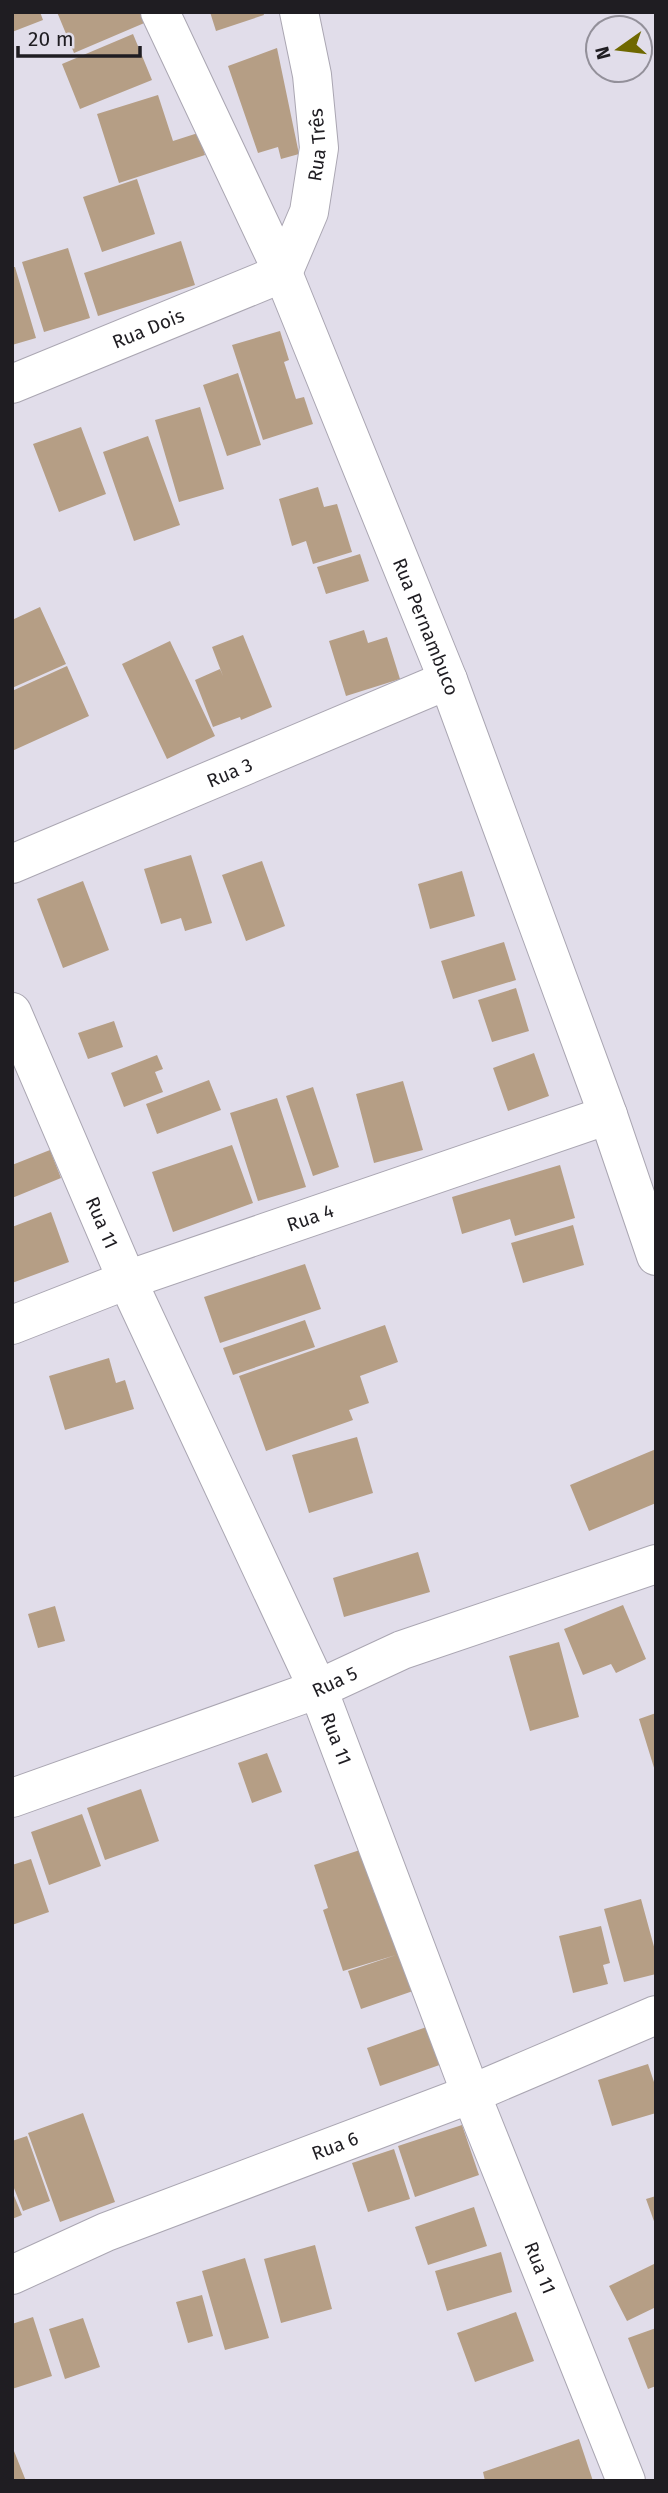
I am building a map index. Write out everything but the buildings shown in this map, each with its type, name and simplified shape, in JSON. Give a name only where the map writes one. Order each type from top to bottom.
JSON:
[{"type":"street","name":"Rua Pernambuco","points":[[160,12],[283,273],[448,680],[608,1115],[656,1256]]},
{"type":"street","name":"Rua Três","points":[[283,273],[309,212],[319,148],[312,75],[299,12]]},
{"type":"street","name":"Rua Dois","points":[[12,384],[283,273]]},
{"type":"street","name":"Rua 3","points":[[12,864],[448,680]]},
{"type":"street","name":"Rua 11","points":[[12,1012],[127,1280],[318,1689],[471,2094],[626,2481]]},
{"type":"street","name":"Rua 4","points":[[12,1325],[127,1280],[608,1115]]},
{"type":"street","name":"Rua 5","points":[[12,1798],[318,1689],[402,1650],[656,1564]]},
{"type":"street","name":"Rua 6","points":[[12,2275],[106,2232],[471,2094],[656,2015]]}]
